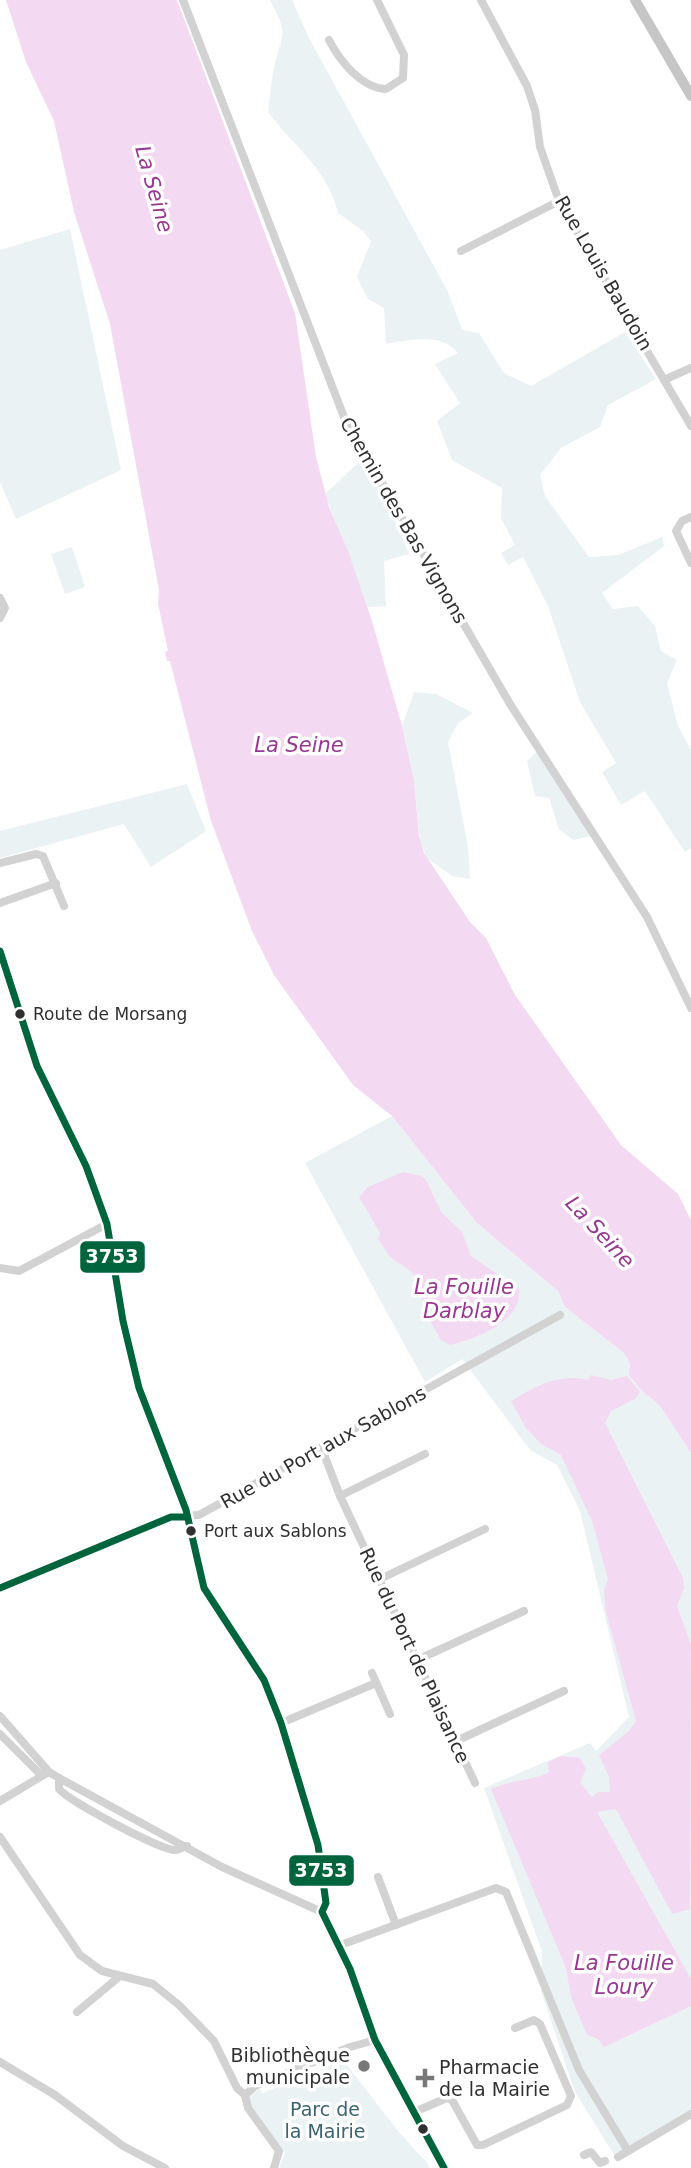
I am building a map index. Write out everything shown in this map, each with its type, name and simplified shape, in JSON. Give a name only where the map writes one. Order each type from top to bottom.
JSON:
[{"type":"main road","points":[[635,0],[691,96]]},
{"type":"street","name":"Chemin des Bas Vignons","points":[[183,0],[344,417],[510,704],[647,917],[666,950],[691,1008]]},
{"type":"street","points":[[329,40],[340,58],[366,83],[386,89],[396,85],[402,78],[404,55],[377,0]]},
{"type":"street","name":"Rue Louis Baudoin","points":[[481,0],[527,86],[535,110],[540,147],[559,201],[666,379],[691,426]]},
{"type":"street","points":[[461,251],[559,201]]},
{"type":"street","points":[[666,379],[691,368]]},
{"type":"street","points":[[691,517],[682,521],[676,531],[691,563]]},
{"type":"street","points":[[0,598],[5,608],[0,618]]},
{"type":"street","points":[[0,863],[40,855],[47,861],[64,906]]},
{"type":"street","points":[[0,903],[56,883]]},
{"type":"street","points":[[0,951],[37,1066],[86,1166],[107,1224],[123,1321],[139,1388],[186,1517],[204,1588],[264,1680],[282,1723],[318,1845],[326,1903],[322,1912]]},
{"type":"street","points":[[0,1268],[22,1270],[107,1224]]},
{"type":"street","name":"Rue du Port aux Sablons","points":[[0,1588],[171,1517],[198,1515],[322,1449],[560,1315]]},
{"type":"street","name":"Rue du Port de Plaisance","points":[[322,1449],[340,1496],[475,1783]]},
{"type":"street","points":[[340,1496],[425,1454]]},
{"type":"street","points":[[380,1579],[485,1529]]},
{"type":"street","points":[[418,1660],[523,1611]]},
{"type":"street","points":[[372,1673],[390,1714]]},
{"type":"street","points":[[282,1723],[376,1683]]},
{"type":"street","points":[[456,1741],[564,1691]]},
{"type":"street","points":[[0,1716],[49,1772],[222,1867],[322,1912],[353,1974],[375,2040],[444,2168]]},
{"type":"street","points":[[0,1734],[39,1773],[49,1772]]},
{"type":"street","points":[[0,1801],[49,1772]]},
{"type":"street","points":[[59,1778],[59,1789],[65,1796],[85,1807],[165,1847],[177,1850],[187,1846]]},
{"type":"street","points":[[0,1837],[80,1955],[102,1971],[153,1984],[202,2025],[214,2042],[237,2088],[245,2095],[248,2108],[279,2151],[274,2168]]},
{"type":"street","points":[[378,1877],[396,1925]]},
{"type":"street","points":[[338,1946],[496,1888],[510,1896],[579,2070],[628,2151]]},
{"type":"street","points":[[77,2012],[120,1976]]},
{"type":"street","points":[[414,2112],[446,2098],[452,2100],[477,2145],[483,2145],[567,2105],[570,2096],[540,2024],[534,2020],[515,2028]]},
{"type":"street","points":[[245,2095],[255,2086],[350,2046],[375,2040]]},
{"type":"street","points":[[0,2062],[55,2095],[123,2146],[165,2168]]},
{"type":"street","points":[[618,2157],[691,2114]]},
{"type":"street","points":[[584,2155],[591,2152],[600,2163],[605,2161]]},
{"type":"green space","points":[[270,0],[292,0],[309,38],[448,292],[462,330],[479,333],[504,373],[531,386],[625,332],[656,379],[608,405],[600,427],[561,448],[540,475],[545,496],[589,557],[618,555],[662,537],[664,546],[602,593],[613,609],[638,606],[655,626],[661,651],[677,660],[667,683],[678,726],[691,750],[691,848],[685,852],[645,791],[621,805],[602,772],[616,763],[580,702],[548,606],[523,557],[508,565],[501,553],[515,545],[501,518],[502,488],[452,460],[437,421],[460,403],[435,364],[458,353],[451,346],[434,340],[386,344],[384,308],[368,299],[357,277],[371,241],[363,231],[338,213],[327,184],[318,171],[268,112],[282,34],[280,21]]},
{"type":"green space","points":[[70,229],[121,470],[16,519],[0,482],[0,250]]},
{"type":"green space","points":[[360,461],[375,473],[409,554],[384,561],[386,606],[367,607],[325,494]]},
{"type":"green space","points":[[72,547],[85,587],[65,594],[51,554]]},
{"type":"green space","points":[[414,692],[436,694],[473,713],[458,723],[448,742],[468,847],[470,879],[452,876],[427,858],[420,841],[414,780],[402,726]]},
{"type":"green space","points":[[537,752],[591,836],[573,840],[559,829],[549,798],[535,796],[527,761]]},
{"type":"green space","points":[[187,784],[206,831],[151,867],[124,824],[0,858],[0,831]]},
{"type":"green space","points":[[392,1116],[477,1223],[558,1291],[565,1307],[624,1353],[630,1364],[629,1375],[641,1390],[660,1406],[691,1453],[691,2118],[618,2161],[575,2092],[541,1991],[542,1952],[484,1788],[590,1743],[596,1751],[629,1717],[580,1511],[557,1465],[530,1450],[462,1359],[425,1382],[305,1163]]},
{"type":"green space","name":"Parc de la Mairie","points":[[343,2060],[429,2168],[279,2168],[285,2153],[251,2108],[248,2097],[259,2089],[263,2093]]},
{"type":"water","name":"La Seine","points":[[6,0],[177,0],[295,313],[316,457],[329,507],[348,551],[372,621],[402,726],[414,780],[419,836],[424,853],[470,922],[486,938],[515,995],[621,1145],[678,1194],[691,1220],[691,1453],[660,1406],[641,1390],[629,1375],[630,1364],[624,1353],[565,1307],[558,1291],[477,1223],[392,1116],[353,1085],[274,975],[252,931],[211,821],[170,661],[167,661],[165,652],[168,651],[158,604],[159,590],[110,324],[74,212],[54,121],[26,62]]},
{"type":"water","name":"La Fouille Darblay","points":[[403,1172],[421,1176],[426,1180],[441,1212],[462,1232],[471,1256],[519,1289],[513,1310],[495,1327],[450,1345],[441,1340],[429,1319],[412,1272],[390,1257],[378,1239],[380,1233],[359,1197],[368,1187]]},
{"type":"water","name":"La Fouille Loury","points":[[591,1375],[611,1380],[627,1376],[640,1392],[635,1399],[611,1411],[605,1423],[683,1578],[684,1588],[677,1606],[691,1644],[690,1909],[672,1914],[616,1809],[597,1812],[691,1979],[691,2006],[604,2047],[598,2039],[587,2035],[571,1997],[566,1968],[491,1789],[545,1774],[549,1772],[548,1762],[562,1756],[580,1758],[586,1769],[580,1783],[592,1797],[598,1792],[610,1792],[609,1777],[599,1755],[629,1731],[636,1721],[606,1612],[604,1590],[608,1579],[592,1521],[561,1455],[541,1444],[525,1427],[511,1401],[548,1382],[568,1378],[588,1380]]},
{"type":"transit line","name":"3753","points":[[0,951],[37,1066],[86,1166],[107,1224],[123,1321],[139,1388],[186,1510],[204,1588],[264,1680],[281,1723],[318,1845],[326,1903],[322,1912],[350,1969],[375,2040],[444,2168]]},
{"type":"transit line","name":"3753","points":[[0,1588],[171,1517],[186,1517]]},
{"type":"place","name":"Route de Morsang","points":[[20,1014]]},
{"type":"place","name":"Port aux Sablons","points":[[191,1531]]},
{"type":"place","name":"Bibliothèque municipale","points":[[364,2066]]},
{"type":"place","name":"Pharmacie de la Mairie","points":[[425,2078]]}]
